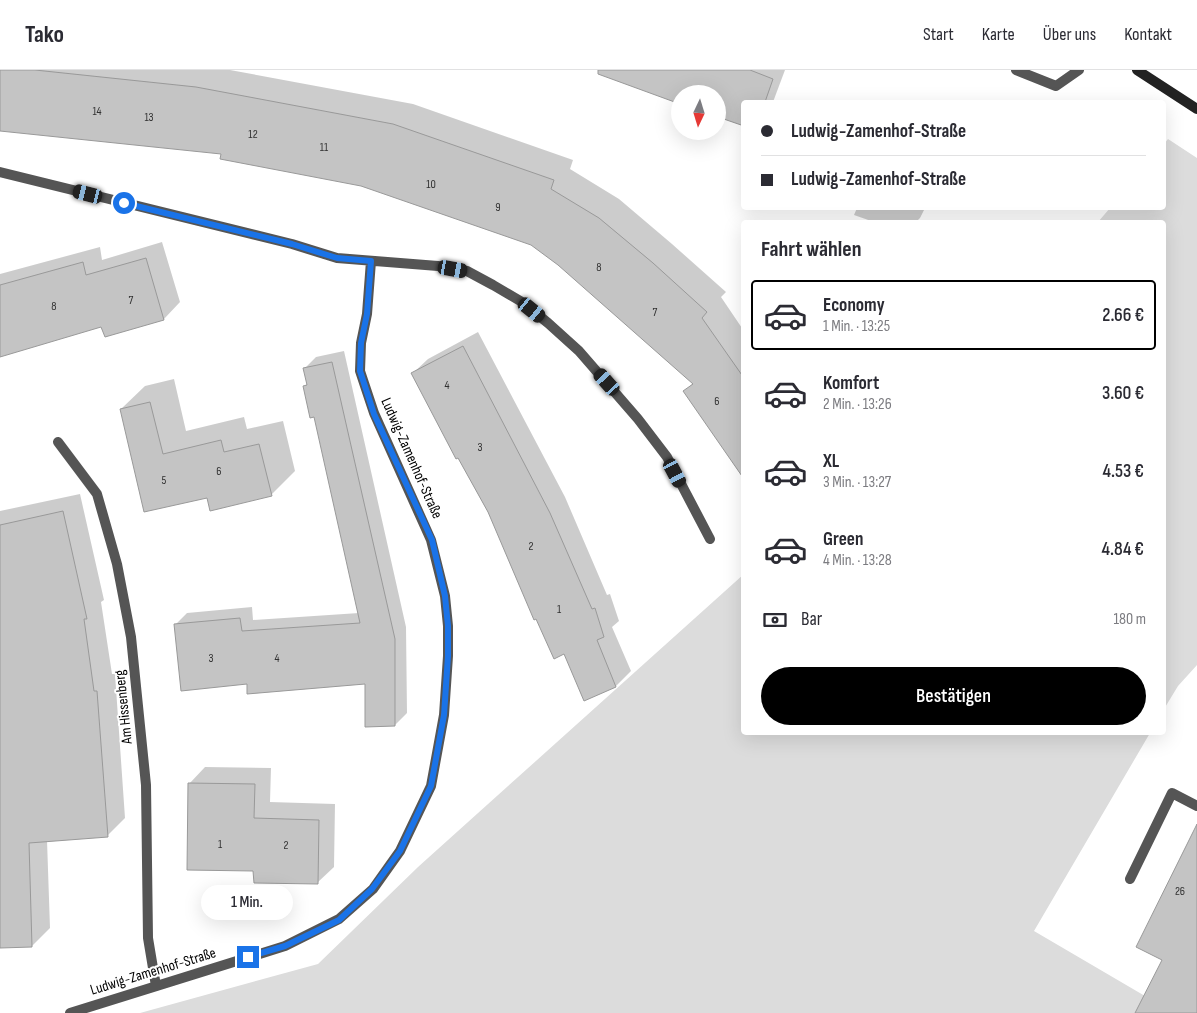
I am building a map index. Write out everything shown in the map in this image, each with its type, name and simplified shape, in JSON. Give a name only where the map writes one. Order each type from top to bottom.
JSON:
[{"type":"street","points":[[1016,70],[1056,86],[1079,70]]},
{"type":"street","points":[[1137,70],[1197,109]]},
{"type":"street","points":[[0,172],[292,244],[337,258],[438,266],[467,271],[522,302],[579,351],[607,382],[667,457],[710,539]]},
{"type":"street","name":"Ludwig-Zamenhof-Straße","points":[[70,1013],[285,946],[339,920],[372,889],[400,851],[431,786],[445,705],[448,626],[445,596],[432,540],[374,414],[360,371],[361,343],[367,314],[371,261]]},
{"type":"street","name":"Am Hissenberg","points":[[58,442],[97,494],[117,564],[131,637],[146,785],[148,938],[156,986]]},
{"type":"street","points":[[1130,879],[1172,793],[1197,806]]},
{"type":"shaded area","points":[[1168,139],[1197,158],[1197,665],[1178,686],[1166,706],[1166,220],[1100,220],[1108,210],[1166,210],[1166,142]]},
{"type":"shaded area","points":[[741,577],[741,735],[1149,735],[1034,931],[1174,1013],[140,1013],[318,964],[418,867]]},
{"type":"building","points":[[0,70],[35,70],[196,87],[393,124],[554,180],[551,189],[599,218],[653,263],[707,312],[702,318],[741,374],[741,475],[683,391],[693,384],[558,265],[531,245],[361,186],[220,159],[221,154],[0,131]]},
{"type":"building","points":[[598,70],[750,70],[773,79],[766,100],[741,100],[741,125],[726,120],[726,85],[671,85],[671,101],[598,74]]},
{"type":"building","points":[[146,258],[164,320],[105,337],[101,327],[0,357],[0,285],[83,262],[86,275]]},
{"type":"building","points":[[463,346],[550,513],[592,609],[595,608],[604,637],[597,640],[616,687],[584,701],[564,654],[554,659],[536,619],[534,620],[488,512],[458,458],[456,459],[411,373]]},
{"type":"building","points":[[332,362],[395,639],[395,726],[365,727],[365,684],[247,694],[247,684],[181,691],[174,624],[240,618],[242,631],[360,623],[314,417],[310,418],[303,386],[307,385],[303,368]]},
{"type":"building","points":[[150,402],[163,454],[221,440],[224,452],[259,444],[272,496],[210,511],[207,498],[144,512],[120,409]]},
{"type":"building","points":[[63,511],[87,619],[84,619],[94,691],[97,691],[108,837],[29,843],[32,947],[0,948],[0,525]]},
{"type":"building","points":[[188,783],[255,784],[254,818],[319,820],[318,884],[254,883],[253,871],[187,870]]},
{"type":"building","points":[[1197,824],[1197,1013],[1135,1013],[1162,960],[1136,947]]},
{"type":"route","points":[[124,203],[292,244],[337,258],[371,261],[367,314],[361,343],[360,371],[374,414],[432,540],[445,596],[448,656],[444,715],[431,786],[400,851],[372,889],[339,920],[285,946],[248,957]]}]
